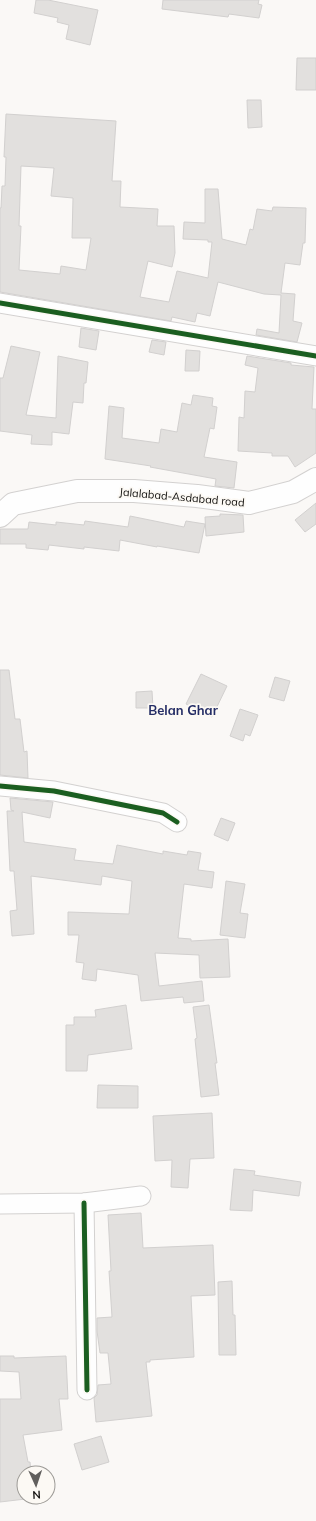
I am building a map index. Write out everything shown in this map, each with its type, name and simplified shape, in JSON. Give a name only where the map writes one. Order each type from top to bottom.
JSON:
[{"type":"main road","name":"Jalalabad-Asdabad road","points":[[0,516],[13,504],[77,491],[134,491],[197,496],[249,503],[293,492],[316,479]]},
{"type":"street","points":[[0,303],[316,356]]},
{"type":"street","points":[[0,786],[54,791],[163,813],[177,822]]},
{"type":"street","points":[[0,1204],[84,1203],[142,1196]]},
{"type":"street","points":[[84,1203],[87,1390]]},
{"type":"building","points":[[36,0],[48,0],[98,10],[90,45],[66,39],[69,25],[57,22],[58,18],[34,13]]},
{"type":"building","points":[[163,0],[259,0],[258,4],[262,5],[259,18],[229,14],[228,17],[162,9]]},
{"type":"building","points":[[297,58],[316,58],[316,90],[296,90]]},
{"type":"building","points":[[247,100],[261,100],[262,127],[248,128]]},
{"type":"building","points":[[6,114],[116,121],[112,181],[121,181],[120,207],[158,209],[157,226],[174,226],[175,253],[172,267],[148,261],[140,297],[169,302],[177,271],[208,278],[212,242],[208,242],[208,240],[183,239],[184,222],[205,223],[205,189],[218,189],[222,239],[246,245],[250,229],[253,230],[257,209],[272,211],[273,207],[306,208],[305,243],[303,243],[300,265],[285,263],[281,293],[295,294],[293,321],[302,323],[297,342],[256,335],[257,329],[279,333],[281,295],[264,294],[218,282],[210,316],[197,313],[195,322],[172,317],[171,321],[0,292],[0,208],[2,186],[5,186],[6,157],[4,157]],"holes":[[[21,166],[54,168],[51,196],[73,198],[72,238],[91,238],[86,270],[61,266],[60,274],[19,270]]]},
{"type":"building","points":[[81,328],[99,331],[96,350],[79,347]]},
{"type":"building","points":[[152,340],[166,342],[164,355],[149,352]]},
{"type":"building","points":[[11,346],[40,352],[26,415],[56,418],[58,356],[88,362],[86,383],[84,383],[83,403],[73,402],[69,434],[52,432],[52,445],[31,444],[32,435],[0,431],[0,378],[3,378]]},
{"type":"building","points":[[186,350],[200,351],[199,371],[185,371]]},
{"type":"building","points":[[247,356],[291,363],[291,365],[314,367],[312,409],[316,409],[316,453],[295,467],[288,456],[272,456],[272,453],[238,451],[239,417],[244,418],[245,391],[255,392],[258,368],[245,365]]},
{"type":"building","points":[[193,395],[213,398],[212,406],[217,407],[214,429],[210,428],[204,457],[237,462],[234,488],[215,486],[216,479],[150,467],[151,466],[105,459],[109,406],[124,408],[122,438],[159,443],[161,429],[177,432],[182,403],[191,405]]},
{"type":"building","points":[[316,503],[316,524],[305,532],[295,520]]},
{"type":"building","points":[[220,514],[243,515],[244,532],[206,536],[205,517],[220,516]]},
{"type":"building","points":[[130,516],[184,527],[186,521],[205,524],[199,553],[120,540],[119,551],[49,545],[48,550],[26,548],[26,544],[0,544],[0,529],[28,529],[29,522],[56,525],[56,522],[84,525],[85,521],[128,527]]},
{"type":"building","points":[[0,670],[9,670],[15,719],[20,719],[24,752],[27,751],[28,778],[0,775]]},
{"type":"building","points":[[201,674],[227,686],[212,717],[186,704]]},
{"type":"building","points":[[275,677],[290,681],[284,701],[269,697]]},
{"type":"building","points":[[152,691],[153,708],[136,708],[136,692]]},
{"type":"building","points":[[240,709],[258,715],[250,736],[245,734],[243,741],[230,736]]},
{"type":"building","points":[[10,798],[53,802],[50,818],[22,812],[24,842],[76,849],[74,860],[113,864],[117,845],[163,854],[163,851],[187,855],[188,851],[201,853],[198,870],[214,872],[212,888],[184,884],[178,938],[191,939],[191,941],[228,939],[230,977],[200,978],[199,955],[155,953],[159,986],[202,981],[204,1001],[184,1003],[183,997],[141,1001],[138,975],[97,969],[96,981],[82,979],[84,963],[76,962],[79,935],[68,935],[68,912],[129,914],[132,881],[102,876],[101,885],[31,876],[34,934],[12,936],[10,911],[17,910],[14,871],[10,871],[7,811],[14,811],[11,810]]},
{"type":"building","points":[[221,818],[235,823],[228,841],[214,835]]},
{"type":"building","points":[[226,881],[245,884],[240,913],[248,914],[245,938],[220,935]]},
{"type":"building","points":[[126,1005],[132,1049],[88,1055],[87,1071],[66,1071],[66,1025],[74,1025],[74,1017],[96,1017],[95,1010]]},
{"type":"building","points":[[209,1005],[217,1063],[215,1063],[219,1095],[201,1097],[195,1039],[197,1038],[193,1007]]},
{"type":"building","points":[[98,1085],[138,1086],[138,1108],[97,1108]]},
{"type":"building","points":[[212,1113],[214,1158],[190,1159],[188,1188],[171,1187],[172,1160],[155,1161],[153,1116]]},
{"type":"building","points":[[234,1169],[255,1171],[254,1175],[301,1182],[299,1196],[253,1190],[252,1211],[230,1210]]},
{"type":"building","points":[[141,1213],[143,1248],[213,1245],[215,1295],[191,1296],[194,1357],[150,1360],[150,1362],[146,1362],[152,1416],[96,1422],[94,1398],[97,1395],[98,1385],[111,1384],[108,1353],[100,1353],[97,1331],[97,1318],[112,1317],[108,1215]]},
{"type":"building","points":[[232,1281],[236,1355],[219,1355],[218,1282]]},
{"type":"building","points":[[0,1356],[14,1356],[14,1358],[66,1356],[68,1399],[59,1399],[62,1430],[23,1435],[28,1462],[30,1462],[30,1465],[16,1465],[16,1500],[0,1502],[0,1399],[21,1399],[19,1372],[0,1371]]},
{"type":"building","points":[[101,1436],[109,1462],[82,1470],[74,1444]]},
{"type":"cycle path","points":[[0,303],[316,356]]},
{"type":"cycle path","points":[[0,786],[54,791],[163,813],[177,822]]},
{"type":"cycle path","points":[[84,1203],[87,1390]]},
{"type":"district","name":"Belan Ghar","points":[[183,710]]}]
